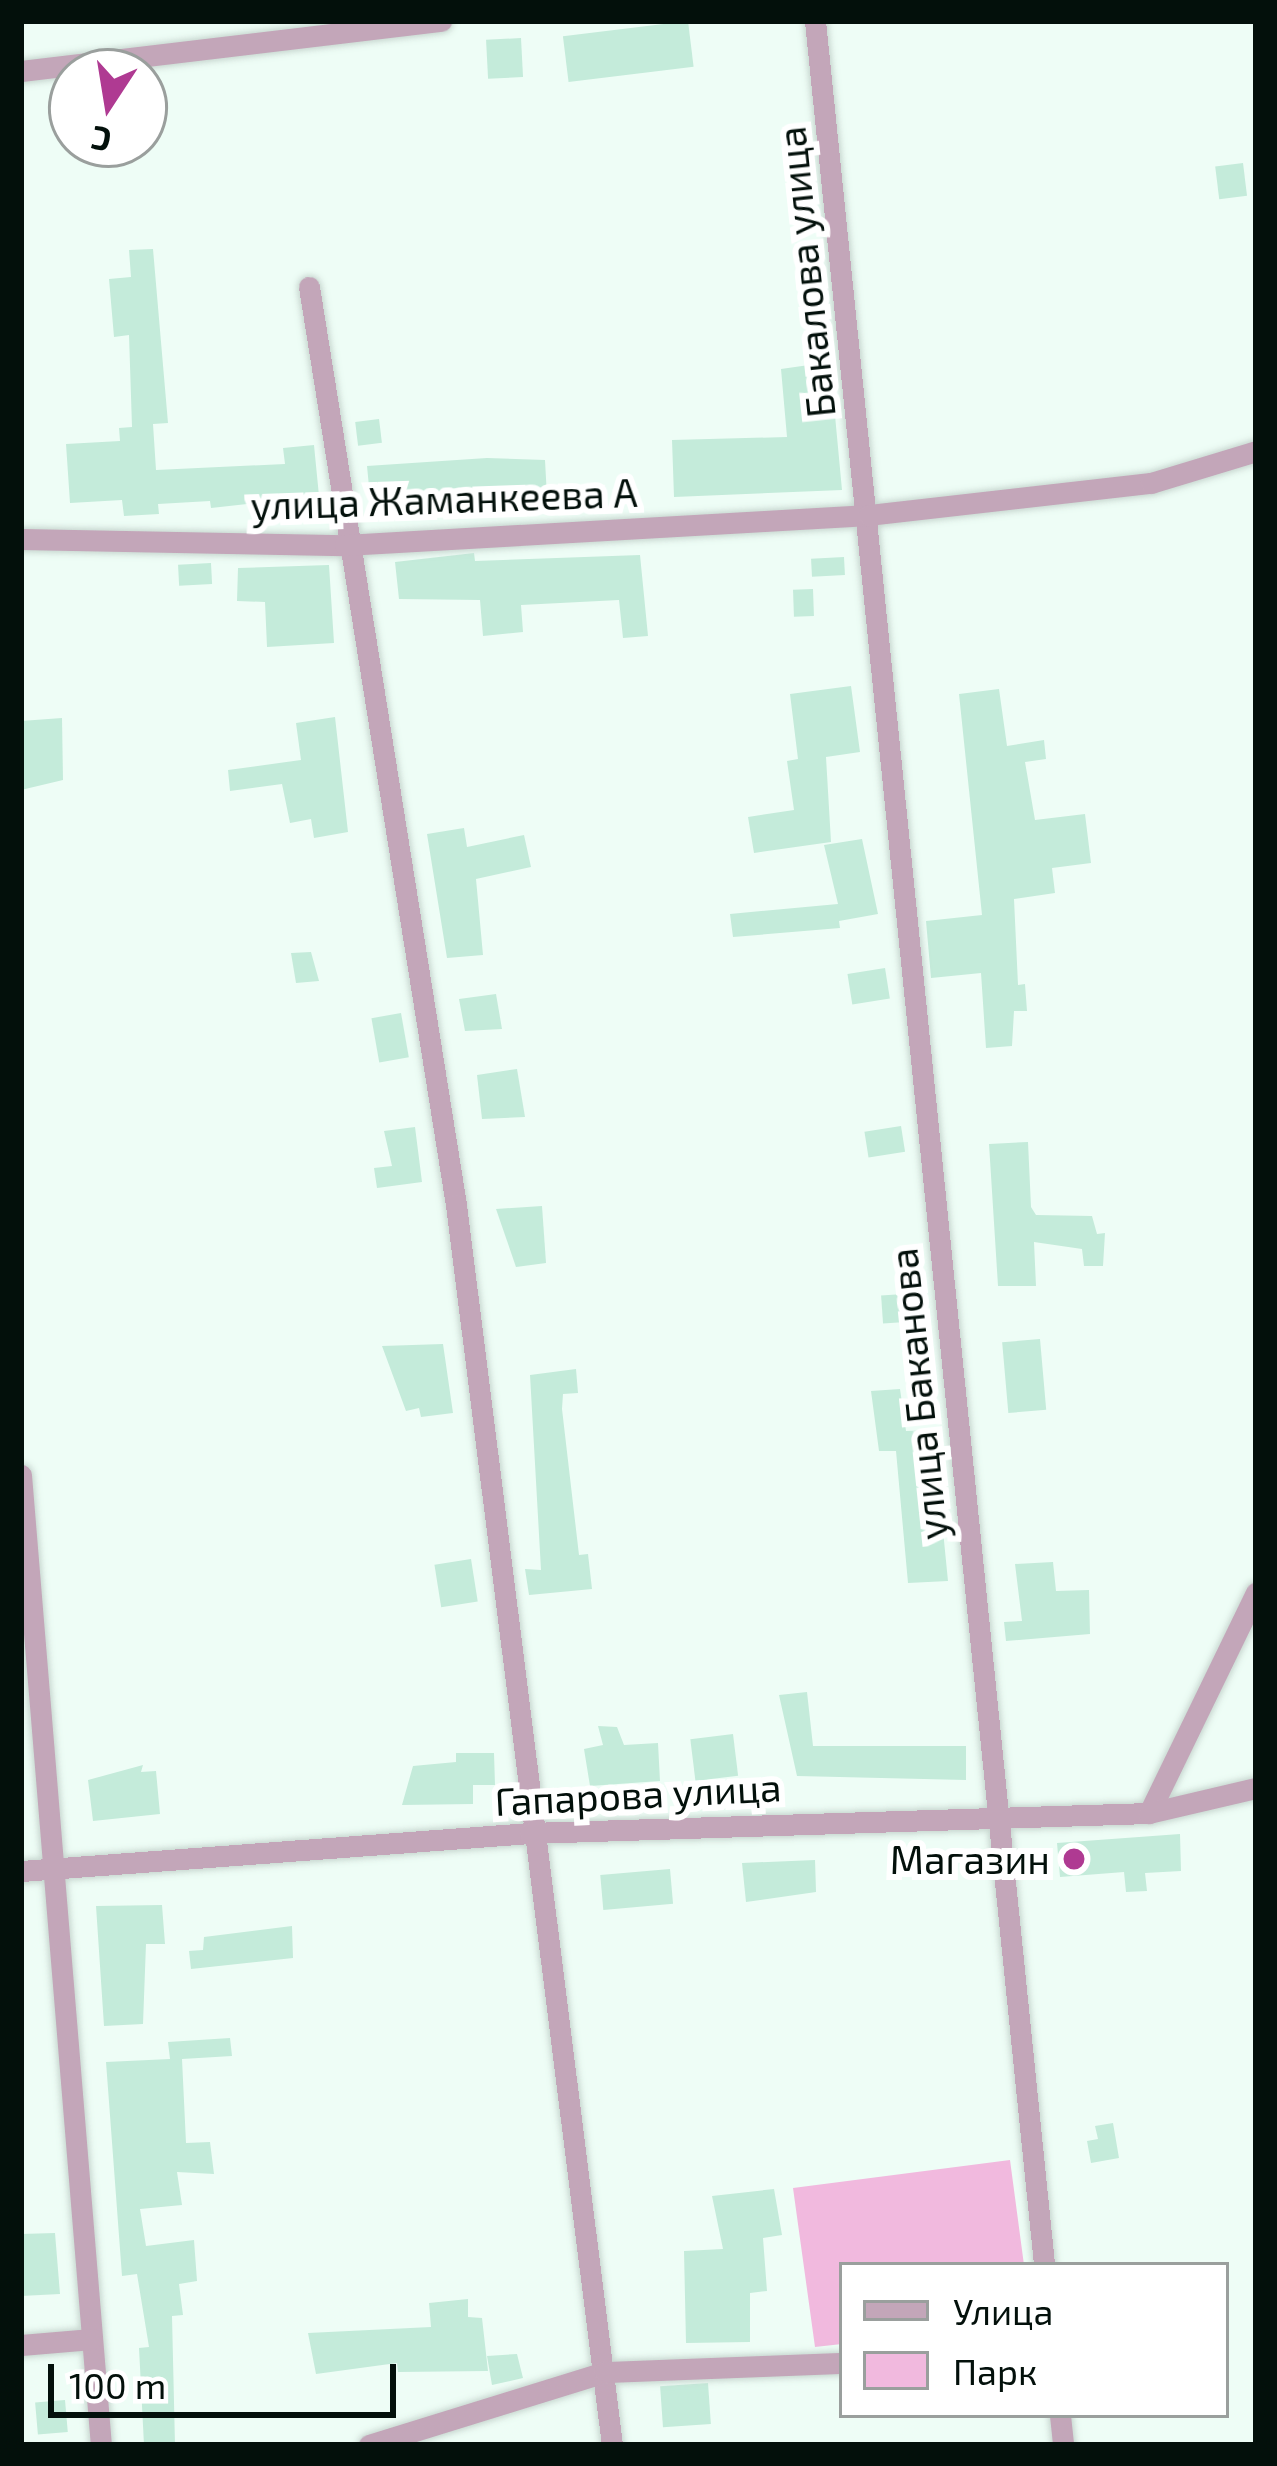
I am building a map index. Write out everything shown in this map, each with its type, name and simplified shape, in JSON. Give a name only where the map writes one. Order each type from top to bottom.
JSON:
[{"type":"street","points":[[21,71],[441,21]]},
{"type":"street","name":"Бакалова улица","points":[[815,21],[868,515]]},
{"type":"street","points":[[309,287],[345,545],[456,1205],[530,1833],[612,2445]]},
{"type":"street","name":"улица Жаманкеева А","points":[[21,539],[345,545],[868,515],[1151,483],[1256,451]]},
{"type":"street","name":"улица Баканова","points":[[868,515],[995,1815],[1044,2262]]},
{"type":"street","points":[[21,1475],[101,2445]]},
{"type":"street","points":[[1149,1813],[1256,1593]]},
{"type":"street","name":"Гапарова улица","points":[[21,1871],[530,1833],[1149,1813],[1256,1788]]},
{"type":"street","points":[[21,2344],[92,2339]]},
{"type":"street","points":[[369,2445],[605,2372],[839,2363]]},
{"type":"green space","points":[[1010,2160],[1024,2262],[839,2262],[839,2344],[815,2347],[793,2188]]},
{"type":"building","points":[[688,21],[694,67],[569,82],[563,36]]},
{"type":"building","points":[[521,38],[523,77],[488,79],[486,40]]},
{"type":"building","points":[[1243,163],[1247,196],[1219,199],[1215,166]]},
{"type":"building","points":[[153,249],[168,423],[153,424],[156,470],[285,464],[283,448],[314,445],[319,496],[211,508],[210,501],[158,504],[159,514],[124,516],[122,500],[70,503],[66,444],[120,441],[119,428],[132,427],[129,335],[114,337],[109,279],[131,277],[129,250]]},
{"type":"building","points":[[830,362],[842,490],[674,497],[672,440],[787,437],[781,369]]},
{"type":"building","points":[[379,419],[382,443],[358,446],[355,422]]},
{"type":"building","points":[[487,458],[545,460],[547,497],[517,499],[516,490],[440,494],[441,512],[419,514],[418,494],[370,497],[367,466]]},
{"type":"building","points":[[474,553],[475,561],[640,555],[648,636],[623,638],[619,600],[521,605],[523,632],[483,636],[480,600],[399,599],[395,562]]},
{"type":"building","points":[[844,557],[845,575],[812,577],[811,559]]},
{"type":"building","points":[[211,563],[212,584],[179,586],[178,565]]},
{"type":"building","points":[[329,565],[334,643],[267,647],[265,602],[237,601],[238,568]]},
{"type":"building","points":[[813,589],[814,616],[794,617],[793,590]]},
{"type":"building","points":[[851,686],[860,752],[826,757],[831,842],[754,853],[748,817],[794,810],[787,761],[798,759],[790,694]]},
{"type":"building","points":[[999,689],[1007,746],[1044,740],[1046,759],[1025,762],[1035,820],[1085,814],[1091,863],[1052,868],[1055,893],[1014,899],[1018,985],[1025,984],[1027,1011],[1014,1011],[1012,1046],[986,1048],[981,973],[931,978],[926,921],[982,915],[959,694]]},
{"type":"building","points":[[335,717],[348,832],[314,838],[311,819],[290,823],[282,784],[230,791],[228,770],[301,760],[296,723]]},
{"type":"building","points":[[62,718],[63,780],[21,790],[21,721]]},
{"type":"building","points":[[464,828],[467,847],[524,835],[531,867],[476,879],[483,955],[447,958],[427,834]]},
{"type":"building","points":[[862,839],[878,914],[839,921],[840,928],[733,937],[730,914],[838,904],[824,845]]},
{"type":"building","points":[[311,952],[319,981],[296,983],[291,953]]},
{"type":"building","points":[[885,968],[890,999],[852,1005],[847,974]]},
{"type":"building","points":[[496,994],[502,1029],[465,1031],[459,999]]},
{"type":"building","points":[[401,1013],[409,1057],[379,1063],[371,1018]]},
{"type":"building","points":[[517,1069],[525,1117],[482,1119],[477,1075]]},
{"type":"building","points":[[901,1126],[905,1152],[869,1157],[864,1132]]},
{"type":"building","points":[[415,1127],[422,1182],[377,1188],[374,1168],[392,1166],[384,1131]]},
{"type":"building","points":[[1028,1142],[1031,1207],[1036,1215],[1092,1216],[1097,1234],[1105,1233],[1103,1266],[1084,1266],[1082,1249],[1034,1242],[1036,1286],[998,1286],[989,1144]]},
{"type":"building","points":[[542,1206],[546,1263],[516,1267],[496,1209]]},
{"type":"building","points":[[918,1293],[920,1321],[883,1324],[881,1296]]},
{"type":"building","points":[[1040,1339],[1046,1410],[1008,1413],[1002,1342]]},
{"type":"building","points":[[443,1344],[453,1413],[421,1417],[419,1408],[406,1411],[382,1346]]},
{"type":"building","points":[[576,1369],[578,1393],[563,1394],[562,1409],[579,1555],[588,1554],[592,1589],[529,1595],[525,1569],[541,1570],[530,1375]]},
{"type":"building","points":[[900,1389],[906,1431],[933,1430],[948,1581],[908,1583],[896,1451],[879,1451],[871,1391]]},
{"type":"building","points":[[471,1559],[478,1601],[441,1607],[434,1565]]},
{"type":"building","points":[[1053,1562],[1056,1591],[1089,1590],[1090,1634],[1006,1641],[1004,1622],[1022,1621],[1015,1564]]},
{"type":"building","points":[[807,1692],[813,1746],[966,1746],[966,1780],[797,1776],[779,1695]]},
{"type":"building","points":[[598,1726],[617,1727],[624,1745],[658,1743],[660,1781],[590,1786],[584,1749],[603,1745]]},
{"type":"building","points":[[733,1734],[738,1776],[695,1781],[690,1739]]},
{"type":"building","points":[[456,1753],[494,1753],[495,1785],[473,1785],[473,1804],[402,1805],[413,1766],[456,1762]]},
{"type":"building","points":[[143,1765],[141,1772],[156,1771],[160,1814],[93,1821],[88,1780]]},
{"type":"building","points":[[1180,1834],[1181,1871],[1145,1873],[1147,1891],[1126,1892],[1124,1872],[1060,1877],[1057,1843]]},
{"type":"building","points":[[815,1860],[816,1892],[746,1902],[742,1863]]},
{"type":"building","points":[[670,1869],[673,1904],[603,1910],[600,1875]]},
{"type":"building","points":[[162,1905],[165,1944],[146,1944],[143,2024],[104,2026],[96,1906]]},
{"type":"building","points":[[292,1926],[293,1958],[191,1969],[189,1951],[203,1950],[204,1937]]},
{"type":"building","points":[[230,2038],[232,2056],[182,2059],[186,2143],[210,2142],[214,2174],[177,2172],[182,2205],[140,2209],[146,2246],[194,2240],[197,2281],[179,2284],[183,2315],[172,2316],[175,2445],[144,2445],[139,2348],[149,2347],[137,2274],[122,2276],[106,2062],[170,2059],[168,2042]]},
{"type":"building","points":[[1113,2123],[1119,2158],[1091,2163],[1087,2141],[1098,2139],[1095,2126]]},
{"type":"building","points":[[774,2189],[782,2235],[763,2238],[767,2291],[750,2293],[750,2342],[686,2343],[684,2251],[723,2249],[712,2196]]},
{"type":"building","points":[[55,2233],[60,2294],[21,2296],[21,2234]]},
{"type":"building","points":[[468,2299],[468,2317],[482,2318],[488,2371],[398,2372],[397,2363],[316,2374],[308,2333],[431,2327],[429,2303]]},
{"type":"building","points":[[517,2354],[523,2378],[492,2385],[487,2356]]},
{"type":"building","points":[[708,2383],[711,2424],[663,2427],[660,2386]]},
{"type":"building","points":[[65,2400],[68,2432],[38,2434],[35,2403]]},
{"type":"place","name":"Магазин","points":[[1074,1859]]}]
